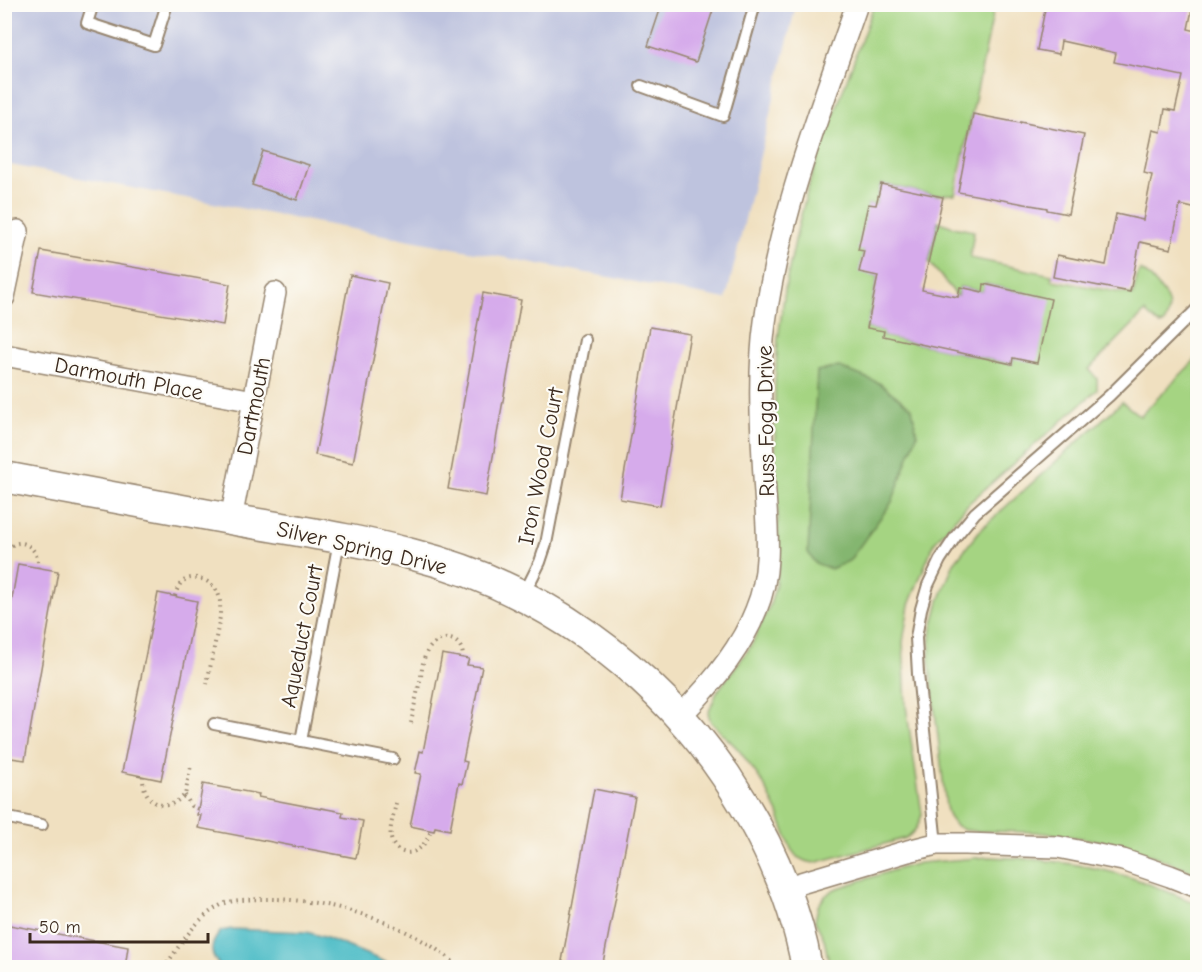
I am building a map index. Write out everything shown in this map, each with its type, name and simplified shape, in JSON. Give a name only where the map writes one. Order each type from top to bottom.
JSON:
[{"type":"street","name":"Russ Fogg Drive","points":[[680,716],[711,683],[744,635],[757,609],[764,585],[767,537],[760,408],[765,322],[785,222],[857,4]]},
{"type":"street","points":[[4,297],[18,231]]},
{"type":"street","name":"Dartmouth","points":[[231,519],[275,293]]},
{"type":"street","name":"Darmouth Place","points":[[4,355],[254,401]]},
{"type":"street","name":"Silver Spring Drive","points":[[4,477],[411,554],[448,564],[482,577],[523,596],[577,627],[635,671],[680,716],[710,753],[741,799],[765,843],[797,925],[807,968]]},
{"type":"street","points":[[784,888],[880,858],[936,844],[1058,847],[1123,860],[1197,887]]},
{"type":"lane","points":[[93,4],[87,23],[153,45],[166,4]]},
{"type":"lane","points":[[641,86],[723,116],[755,4]]},
{"type":"lane","points":[[936,844],[916,638],[928,585],[940,560],[975,513],[1109,396],[1197,308]]},
{"type":"lane","name":"Iron Wood Court","points":[[523,596],[546,544],[585,340]]},
{"type":"lane","name":"Aqueduct Court","points":[[301,741],[339,539]]},
{"type":"lane","name":"Aqueduct Court","points":[[214,724],[393,759]]},
{"type":"lane","points":[[4,818],[42,825]]},
{"type":"path","points":[[4,555],[11,546],[17,543],[28,546],[36,552],[38,567]]},
{"type":"path","points":[[175,596],[181,583],[190,579],[208,581],[219,595],[221,607],[207,684]]},
{"type":"path","points":[[411,723],[424,660],[430,648],[439,640],[449,638],[462,649],[463,658]]},
{"type":"path","points":[[191,765],[185,795],[191,806],[198,809]]},
{"type":"path","points":[[143,776],[145,792],[157,804],[168,805],[185,795]]},
{"type":"path","points":[[396,804],[390,832],[391,840],[399,851],[413,852],[420,849],[431,830]]},
{"type":"path","points":[[164,968],[193,928],[209,913],[225,903],[270,899],[312,903],[365,914],[420,939],[460,968]]},
{"type":"shaded area","points":[[4,5],[796,5],[726,299],[5,164]]},
{"type":"green space","points":[[874,5],[995,5],[955,194],[934,195],[881,184],[876,205],[868,204],[860,271],[878,276],[867,328],[884,331],[883,336],[1012,364],[1027,294],[985,284],[983,292],[960,287],[958,297],[929,262],[938,221],[974,231],[970,258],[1052,275],[1052,280],[1133,295],[1140,270],[1149,276],[1163,292],[1169,307],[1164,324],[1160,325],[1145,312],[1089,369],[1097,379],[1097,390],[969,503],[934,543],[909,605],[903,642],[906,706],[922,814],[920,821],[915,830],[906,838],[814,863],[797,857],[791,849],[778,813],[763,783],[739,750],[711,722],[708,714],[717,692],[751,646],[770,605],[775,587],[778,570],[778,520],[775,383],[778,339],[786,283],[810,181]]},
{"type":"green space","points":[[1197,358],[1197,873],[1154,856],[1101,841],[1035,832],[964,830],[955,825],[946,807],[929,658],[932,628],[939,601],[954,563],[981,529],[1122,402],[1140,416]]},
{"type":"green space","points":[[839,367],[879,383],[912,408],[917,435],[892,502],[849,561],[831,569],[815,563],[808,552],[817,371]]},
{"type":"green space","points":[[988,857],[1042,860],[1112,872],[1155,886],[1197,904],[1197,967],[830,967],[824,939],[815,921],[818,906],[825,896],[835,889],[920,863]]},
{"type":"water","points":[[232,929],[307,932],[396,967],[221,967],[214,958],[212,949],[214,941],[221,931]]},
{"type":"building","points":[[662,4],[715,4],[696,62],[648,46]]},
{"type":"building","points":[[1046,4],[1164,4],[1192,10],[1188,29],[1197,31],[1197,209],[1180,205],[1171,249],[1140,242],[1130,292],[1053,277],[1057,255],[1106,265],[1116,214],[1143,220],[1152,175],[1144,173],[1153,130],[1161,132],[1165,109],[1175,111],[1183,76],[1114,62],[1116,53],[1061,41],[1059,54],[1037,50]]},
{"type":"building","points":[[973,114],[1084,135],[1068,214],[958,192]]},
{"type":"building","points":[[263,151],[309,165],[297,200],[252,185]]},
{"type":"building","points":[[881,184],[943,197],[922,290],[958,297],[960,287],[983,292],[984,284],[1051,299],[1037,363],[1013,358],[1012,364],[883,336],[884,331],[867,328],[878,276],[859,272],[864,251],[858,250],[868,204],[876,205]]},
{"type":"building","points":[[41,251],[230,284],[223,325],[33,292]]},
{"type":"building","points":[[350,275],[388,283],[353,463],[315,455]]},
{"type":"building","points":[[483,293],[521,300],[486,496],[448,489]]},
{"type":"building","points":[[650,327],[690,334],[660,506],[620,499]]},
{"type":"building","points":[[18,564],[58,571],[25,760],[4,757],[4,644]]},
{"type":"building","points":[[158,593],[197,601],[161,780],[122,772]]},
{"type":"building","points":[[442,654],[469,659],[467,665],[482,667],[463,761],[467,762],[462,784],[459,783],[450,830],[435,827],[434,831],[410,826],[421,774],[415,773],[420,751],[423,752]]},
{"type":"building","points":[[203,784],[259,794],[258,797],[343,812],[342,817],[363,821],[356,858],[198,828],[201,815],[197,815]]},
{"type":"building","points":[[594,789],[635,797],[602,968],[562,961]]},
{"type":"building","points":[[4,924],[128,947],[125,968],[15,968],[4,966]]}]
